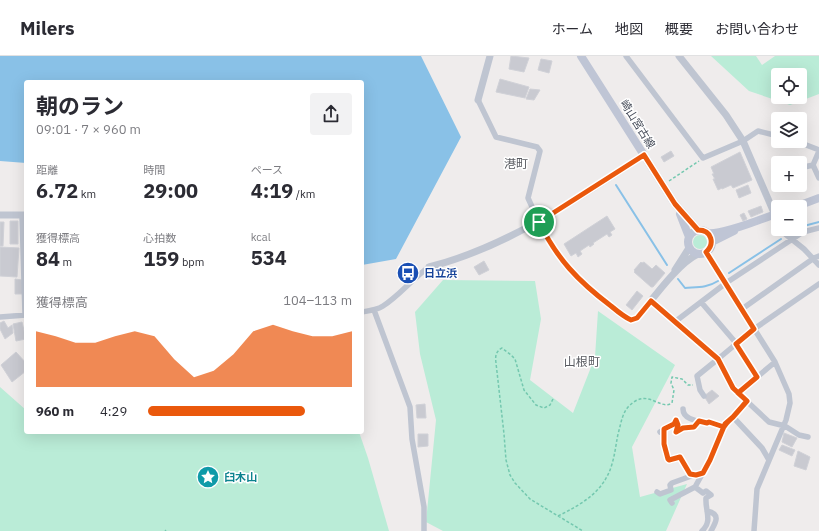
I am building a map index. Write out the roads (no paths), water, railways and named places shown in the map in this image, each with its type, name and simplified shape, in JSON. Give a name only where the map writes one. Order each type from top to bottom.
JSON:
[{"type":"main road","name":"崎山宮古線","points":[[581,56],[675,204],[698,230]]},
{"type":"main road","points":[[807,202],[819,198]]},
{"type":"main road","name":"崎山宮古線","points":[[675,204],[689,237],[689,248]]},
{"type":"main road","points":[[689,237],[693,232],[698,230],[707,233],[715,233],[771,216]]},
{"type":"main road","points":[[712,242],[748,224]]},
{"type":"main road","points":[[689,248],[693,252],[702,253],[710,248],[712,242],[707,233]]},
{"type":"street","points":[[490,56],[478,100],[496,137],[537,147],[540,151],[528,198],[554,249],[581,282],[629,320],[635,320],[670,278],[688,261],[702,253],[726,284],[775,362],[789,394],[790,403],[786,420],[757,489],[754,531]]},
{"type":"street","points":[[626,56],[703,158],[743,141],[758,131],[771,134]]},
{"type":"street","points":[[679,56],[726,115],[743,141],[771,203]]},
{"type":"street","points":[[807,146],[819,151],[813,165],[819,178]]},
{"type":"street","points":[[364,312],[374,310],[383,306],[429,267],[457,259],[522,231],[539,222],[644,155]]},
{"type":"street","points":[[807,166],[813,165]]},
{"type":"street","points":[[0,215],[24,215]]},
{"type":"street","points":[[676,321],[726,284],[792,239],[803,232],[819,228]]},
{"type":"street","points":[[788,236],[816,257],[819,265]]},
{"type":"street","points":[[670,278],[689,248]]},
{"type":"street","points":[[742,309],[816,257]]},
{"type":"street","points":[[704,396],[697,376],[754,329],[819,284]]},
{"type":"street","points":[[651,301],[676,321],[718,359],[733,388],[769,422],[783,426],[799,435],[808,437]]},
{"type":"street","points":[[701,302],[736,344],[757,377]]},
{"type":"street","points":[[374,310],[410,406],[412,438],[424,507],[424,531]]},
{"type":"street","points":[[0,317],[24,315]]},
{"type":"street","points":[[738,393],[775,362]]},
{"type":"street","points":[[672,503],[670,500],[695,487],[710,460],[725,424],[747,401]]},
{"type":"street","points":[[683,409],[683,413],[686,417],[724,427]]},
{"type":"street","points":[[733,417],[762,448],[769,460]]},
{"type":"street","points":[[694,475],[690,474],[680,457],[668,459],[662,431],[674,424],[676,420],[678,425],[676,432],[683,428],[694,427],[699,421]]},
{"type":"street","points":[[657,492],[660,494],[671,490],[670,485],[672,483],[703,473]]},
{"type":"street","points":[[695,487],[703,493],[706,491],[711,495],[706,498],[708,524],[702,531]]},
{"type":"street","points":[[707,511],[714,513],[717,520],[711,531]]},
{"type":"water","points":[[0,56],[421,56],[461,137],[396,259],[364,265],[364,80],[24,80],[24,163],[0,161]]},
{"type":"waterway","points":[[616,185],[667,265]]},
{"type":"waterway","points":[[807,225],[819,222]]},
{"type":"waterway","points":[[729,273],[781,239]]},
{"type":"waterway","points":[[678,279],[685,288],[706,286],[718,281]]},
{"type":"place","name":"日立浜","points":[[408,273]]},
{"type":"place","name":"臼木山","points":[[208,477]]},
{"type":"district","name":"港町","points":[[516,164]]},
{"type":"district","name":"山根町","points":[[582,362]]}]
